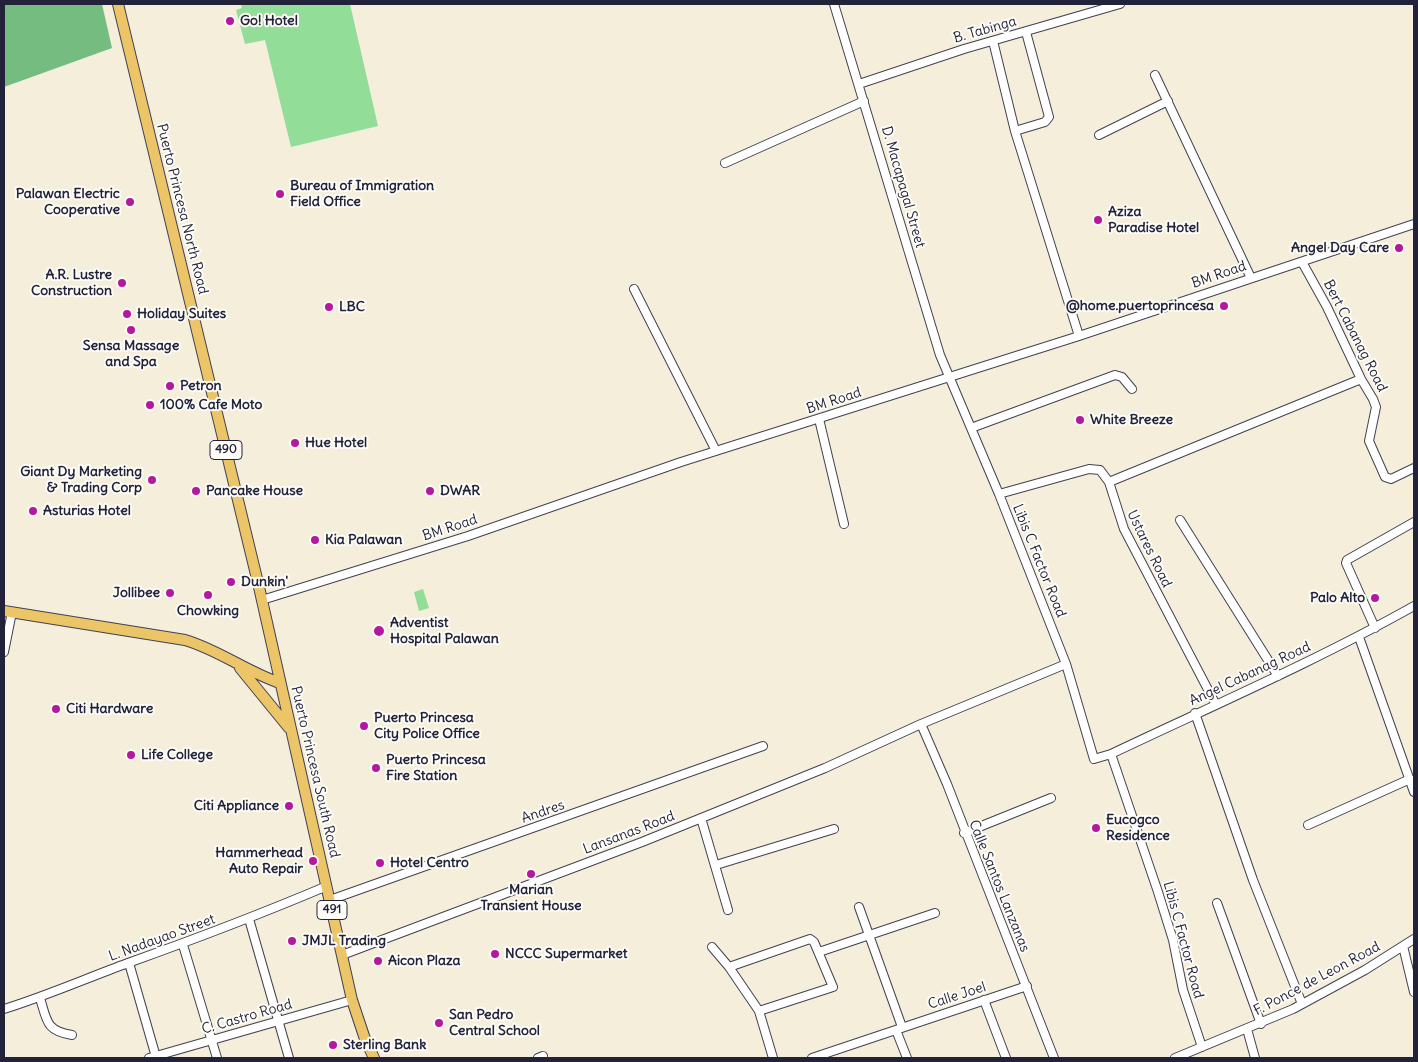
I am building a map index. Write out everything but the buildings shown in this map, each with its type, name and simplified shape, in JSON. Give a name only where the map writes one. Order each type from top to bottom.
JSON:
[{"type":"main road","name":"Puerto Princesa North Road","points":[[118,4],[262,600],[280,683]]},
{"type":"main road","name":"Puerto Princesa South Road","points":[[8,612],[185,640],[200,645],[264,678],[280,683],[352,1000],[374,1058]]},
{"type":"main road","points":[[235,662],[291,731]]},
{"type":"street","name":"D. Macapagal Street","points":[[834,4],[940,355],[950,376]]},
{"type":"street","name":"B. Tabinga","points":[[859,84],[964,49],[1120,4]]},
{"type":"street","points":[[1015,131],[1045,122],[1049,118],[1026,32]]},
{"type":"street","points":[[993,41],[1015,131],[1079,336]]},
{"type":"street","points":[[1155,75],[1251,278]]},
{"type":"street","points":[[725,163],[864,100]]},
{"type":"street","points":[[1100,134],[1168,101]]},
{"type":"street","name":"BM Road","points":[[262,600],[468,536],[716,451],[1079,336],[1414,224]]},
{"type":"street","name":"Bert Cabanag Road","points":[[1302,262],[1327,307],[1375,404],[1369,441],[1385,477],[1391,479],[1414,469]]},
{"type":"street","points":[[634,289],[716,451]]},
{"type":"street","points":[[971,428],[1115,375],[1122,377],[1132,389]]},
{"type":"street","name":"Libis C Factor Road","points":[[950,376],[1066,664],[1094,759]]},
{"type":"street","points":[[999,494],[1095,468],[1100,470],[1109,482],[1361,379]]},
{"type":"street","points":[[819,419],[844,524]]},
{"type":"street","name":"Ustares Road","points":[[1109,482],[1124,529],[1215,704]]},
{"type":"street","points":[[1180,520],[1278,676]]},
{"type":"street","points":[[1375,628],[1346,563],[1347,560],[1414,522]]},
{"type":"street","name":"Angel Cabanag Road","points":[[1094,759],[1111,754],[1278,676],[1359,637],[1414,606]]},
{"type":"street","points":[[4,652],[8,612]]},
{"type":"street","points":[[1359,637],[1414,792]]},
{"type":"street","name":"Lansanas Road","points":[[342,956],[701,818],[825,768],[921,724],[1066,664]]},
{"type":"street","points":[[1195,714],[1253,880],[1302,1004]]},
{"type":"street","name":"Calle Santos Lanzanas","points":[[921,724],[1027,986],[1054,1058]]},
{"type":"street","name":"Andres","points":[[330,900],[764,746]]},
{"type":"street","name":"Libis C Factor Road","points":[[1111,754],[1173,940],[1182,990],[1202,1047]]},
{"type":"street","points":[[1308,825],[1410,778]]},
{"type":"street","points":[[964,833],[1051,798]]},
{"type":"street","points":[[701,818],[728,910]]},
{"type":"street","points":[[716,865],[834,829]]},
{"type":"street","name":"L. Nadayao Street","points":[[4,1009],[40,998],[129,963],[183,945],[327,886]]},
{"type":"street","points":[[1217,903],[1261,1024]]},
{"type":"street","points":[[859,907],[870,935],[907,1058]]},
{"type":"street","points":[[819,952],[935,913]]},
{"type":"street","points":[[249,919],[289,1058]]},
{"type":"street","points":[[729,967],[810,939],[814,942],[833,984],[832,988],[760,1011]]},
{"type":"street","name":"F. Ponce de Leon Road","points":[[1174,1058],[1261,1024],[1302,1004],[1365,970],[1414,939]]},
{"type":"street","points":[[183,945],[217,1058]]},
{"type":"street","points":[[1403,946],[1414,992]]},
{"type":"street","points":[[712,947],[729,967],[760,1011],[773,1058]]},
{"type":"street","points":[[129,963],[152,1057]]},
{"type":"street","name":"Calle Joel","points":[[812,1058],[1027,986]]},
{"type":"street","points":[[40,998],[47,1022],[52,1029],[59,1033],[72,1035]]},
{"type":"street","name":"C. Castro Road","points":[[152,1057],[352,1000]]},
{"type":"street","points":[[984,1000],[1006,1058]]},
{"type":"street","points":[[1247,1029],[1255,1058]]},
{"type":"green space","points":[[4,4],[102,4],[112,48],[4,87]]},
{"type":"green space","points":[[241,4],[350,4],[378,126],[291,147],[265,40],[245,44],[236,10],[242,8]]},
{"type":"green space","points":[[423,589],[429,608],[419,611],[414,592]]},
{"type":"place","name":"Go! Hotel","points":[[230,21]]},
{"type":"place","name":"Bureau of Immigration Field Office","points":[[280,194]]},
{"type":"place","name":"Palawan Electric Cooperative","points":[[130,202]]},
{"type":"place","name":"Aziza Paradise Hotel","points":[[1098,220]]},
{"type":"place","name":"Angel Day Care","points":[[1399,248]]},
{"type":"place","name":"A.R. Lustre Construction","points":[[122,283]]},
{"type":"place","name":"@home.puertoprincesa","points":[[1224,306]]},
{"type":"place","name":"LBC","points":[[329,307]]},
{"type":"place","name":"Holiday Suites","points":[[127,314]]},
{"type":"place","name":"Sensa Massage and Spa","points":[[131,330]]},
{"type":"place","name":"Petron","points":[[170,386]]},
{"type":"place","name":"100% Cafe Moto","points":[[150,405]]},
{"type":"place","name":"White Breeze","points":[[1080,420]]},
{"type":"place","name":"Hue Hotel","points":[[295,443]]},
{"type":"place","name":"Giant Dy Marketing & Trading Corp","points":[[152,480]]},
{"type":"place","name":"Pancake House","points":[[196,491]]},
{"type":"place","name":"DWAR","points":[[430,491]]},
{"type":"place","name":"Asturias Hotel","points":[[33,511]]},
{"type":"place","name":"Kia Palawan","points":[[315,540]]},
{"type":"place","name":"Dunkin'","points":[[231,582]]},
{"type":"place","name":"Jollibee","points":[[170,593]]},
{"type":"place","name":"Chowking","points":[[208,595]]},
{"type":"place","name":"Palo Alto","points":[[1375,598]]},
{"type":"place","name":"Adventist Hospital Palawan","points":[[379,631]]},
{"type":"place","name":"Citi Hardware","points":[[56,709]]},
{"type":"place","name":"Puerto Princesa City Police Office","points":[[364,726]]},
{"type":"place","name":"Life College","points":[[131,755]]},
{"type":"place","name":"Puerto Princesa Fire Station","points":[[376,768]]},
{"type":"place","name":"Citi Appliance","points":[[289,806]]},
{"type":"place","name":"Eucogco Residence","points":[[1096,828]]},
{"type":"place","name":"Hammerhead Auto Repair","points":[[313,861]]},
{"type":"place","name":"Hotel Centro","points":[[380,863]]},
{"type":"place","name":"Marian Transient House","points":[[531,874]]},
{"type":"place","name":"JMJL Trading","points":[[292,941]]},
{"type":"place","name":"NCCC Supermarket","points":[[495,954]]},
{"type":"place","name":"Aicon Plaza","points":[[378,961]]},
{"type":"place","name":"San Pedro Central School","points":[[439,1023]]},
{"type":"place","name":"Sterling Bank","points":[[333,1045]]}]
